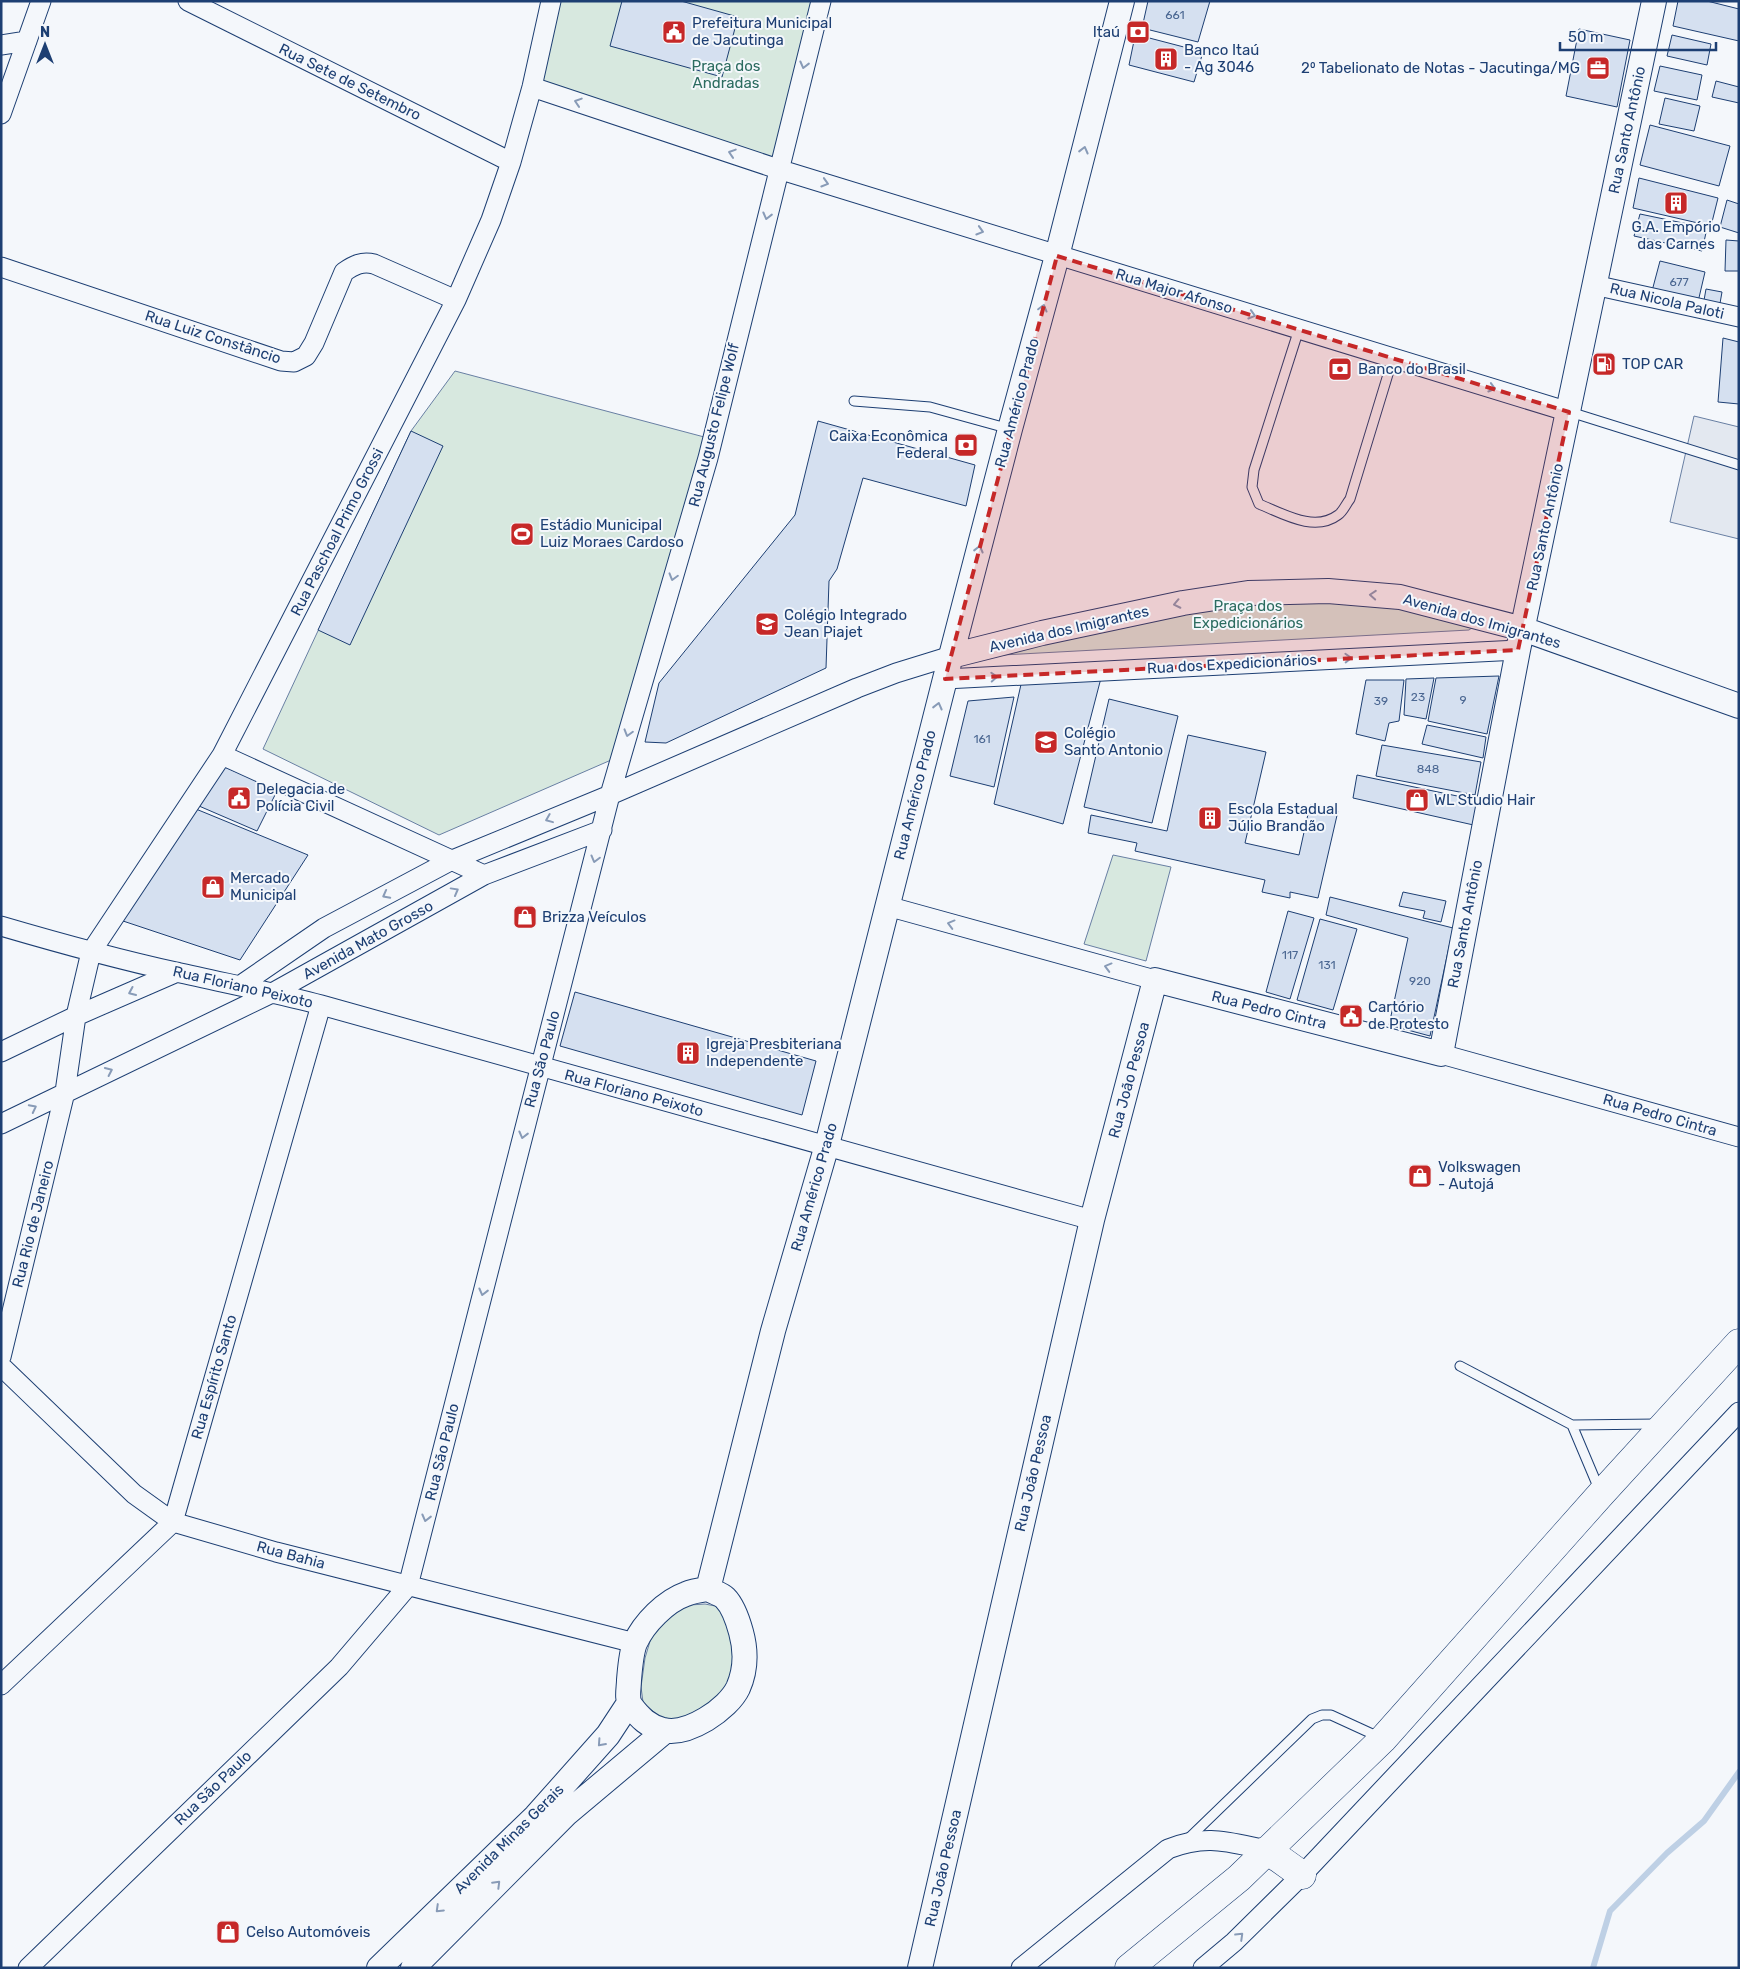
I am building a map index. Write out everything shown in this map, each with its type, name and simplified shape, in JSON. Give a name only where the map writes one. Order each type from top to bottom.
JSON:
[{"type":"highway","points":[[1129,1968],[1239,1878],[1382,1739],[1739,1343]]},
{"type":"highway","points":[[1267,1850],[1302,1875]]},
{"type":"street","points":[[1,114],[41,1]]},
{"type":"street","name":"Rua Sete de Setembro","points":[[188,1],[511,162]]},
{"type":"street","points":[[551,1],[532,87],[778,169],[820,1]]},
{"type":"street","name":"Rua Américo Prado","points":[[708,1589],[774,1331],[827,1145],[945,679],[1010,429],[1058,256],[1122,1]]},
{"type":"street","name":"Rua Santo Antônio","points":[[1441,1054],[1520,639],[1654,1]]},
{"type":"street","points":[[1,45],[27,41]]},
{"type":"street","name":"Rua Paschoal Primo Grossi","points":[[91,952],[222,755],[456,300],[491,220],[511,162],[532,87]]},
{"type":"street","name":"Rua Major Afonso","points":[[778,169],[1569,412]]},
{"type":"street","name":"Rua Augusto Felipe Wolf","points":[[610,794],[708,458],[778,169]]},
{"type":"street","name":"Rua Luiz Constâncio","points":[[1,266],[281,361],[294,362],[306,356],[314,343],[344,272],[353,265],[365,262],[374,264],[456,300]]},
{"type":"street","name":"Rua Nicola Paloti","points":[[1594,285],[1739,317]]},
{"type":"street","name":"Avenida dos Imigrantes","points":[[951,656],[1061,629],[1183,603],[1248,593],[1328,591],[1400,597],[1520,639],[1739,706]]},
{"type":"street","name":"Rua dos Expedicionários","points":[[945,679],[1520,639]]},
{"type":"street","name":"Avenida Mato Grosso","points":[[241,984],[324,928],[450,861],[857,688],[896,673],[951,656]]},
{"type":"street","points":[[222,755],[484,875]]},
{"type":"street","name":"Rua São Paulo","points":[[28,1968],[339,1667],[408,1586],[610,794]]},
{"type":"street","name":"Avenida Mato Grosso","points":[[1,1124],[274,992],[484,875],[602,830]]},
{"type":"street","name":"Rua Pedro Cintra","points":[[887,906],[1155,980],[1441,1054],[1739,1137]]},
{"type":"street","name":"Rua Floriano Peixoto","points":[[1,926],[91,952],[274,992],[1092,1220]]},
{"type":"street","name":"Rua Rio de Janeiro","points":[[1,1357],[65,1092],[76,1016],[91,952]]},
{"type":"street","points":[[1,1052],[76,1016],[177,972]]},
{"type":"street","name":"Rua João Pessoa","points":[[920,1968],[1092,1220],[1155,980]]},
{"type":"street","name":"Rua Espírito Santo","points":[[173,1522],[321,1005]]},
{"type":"street","name":"Rua Bahia","points":[[1,1366],[134,1494],[173,1522],[276,1552],[635,1643]]},
{"type":"street","points":[[1203,1968],[1234,1942],[1302,1875],[1739,1412]]},
{"type":"street","points":[[1,1685],[173,1522]]},
{"type":"street","points":[[708,1589],[725,1598],[737,1619],[744,1641],[745,1666],[738,1688],[724,1706],[710,1718],[690,1727],[665,1731],[640,1718],[629,1703],[629,1676],[635,1643],[649,1622],[665,1606],[685,1594],[708,1589]]},
{"type":"street","name":"Avenida Minas Gerais","points":[[379,1968],[536,1816],[608,1735],[629,1703]]},
{"type":"street","name":"Avenida Minas Gerais","points":[[413,1968],[566,1814],[665,1731]]},
{"type":"street","points":[[1021,1968],[1168,1849],[1186,1842],[1216,1840],[1267,1850]]},
{"type":"lane","points":[[1299,329],[1254,470],[1252,487],[1259,504],[1303,521],[1324,522],[1338,515],[1350,499],[1393,358]]},
{"type":"lane","points":[[854,401],[930,407],[1010,429]]},
{"type":"lane","points":[[1569,412],[1739,465]]},
{"type":"lane","points":[[1460,1366],[1572,1425],[1665,1424]]},
{"type":"lane","points":[[1572,1425],[1601,1494]]},
{"type":"lane","points":[[1186,1842],[1312,1719],[1322,1715],[1330,1715],[1382,1739]]},
{"type":"highlighted area","points":[[1057,256],[1569,412],[1518,650],[945,679]]},
{"type":"green space","name":"Praça dos Andradas","points":[[553,1],[821,1],[778,169],[532,87]]},
{"type":"green space","name":"Estádio Municipal Luiz Moraes Cardoso","points":[[455,371],[708,438],[618,757],[439,835],[263,749],[411,431]]},
{"type":"green space","name":"Praça dos Expedicionários","points":[[1240,587],[1484,619],[1469,630],[965,657]]},
{"type":"green space","points":[[1113,855],[1171,867],[1146,961],[1084,944]]},
{"type":"green space","points":[[705,1604],[715,1606],[723,1614],[733,1630],[735,1675],[721,1697],[684,1718],[663,1720],[643,1702],[641,1687],[645,1658],[651,1638],[670,1613],[690,1605]]},
{"type":"shaded area","points":[[1694,416],[1739,427],[1739,539],[1670,522]]},
{"type":"building","name":"Prefeitura Municipal de Jacutinga","points":[[622,1],[681,1],[738,17],[722,77],[610,46]]},
{"type":"building","points":[[1148,1],[1210,1],[1198,42],[1142,28]]},
{"type":"building","points":[[1678,1],[1707,1],[1739,9],[1739,41],[1673,26]]},
{"type":"building","name":"2⁰ Tabelionato de Notas - Jacutinga/MG","points":[[1579,29],[1630,40],[1617,107],[1566,96]]},
{"type":"building","name":"Banco Itaú - Ag 3046","points":[[1134,34],[1203,52],[1194,82],[1129,65]]},
{"type":"building","points":[[1672,35],[1711,44],[1707,65],[1667,56]]},
{"type":"building","points":[[1660,66],[1702,75],[1697,100],[1654,91]]},
{"type":"building","points":[[1716,81],[1739,87],[1739,103],[1712,97]]},
{"type":"building","points":[[1665,98],[1700,106],[1694,131],[1659,124]]},
{"type":"building","points":[[1650,125],[1730,146],[1719,186],[1640,165]]},
{"type":"building","name":"G.A. Empório das Carnes","points":[[1639,178],[1718,198],[1711,226],[1633,208]]},
{"type":"building","points":[[1727,200],[1739,204],[1739,233],[1720,227]]},
{"type":"building","points":[[1640,214],[1707,228],[1702,251],[1634,236]]},
{"type":"building","points":[[1726,240],[1739,241],[1739,271],[1725,271]]},
{"type":"building","points":[[1660,261],[1705,272],[1698,302],[1652,291]]},
{"type":"building","points":[[1706,289],[1722,292],[1719,309],[1703,306]]},
{"type":"building","points":[[1723,338],[1739,342],[1739,404],[1718,402]]},
{"type":"building","name":"Colégio Integrado Jean Piajet","points":[[818,421],[975,465],[966,506],[863,478],[837,569],[829,581],[826,668],[666,743],[645,742],[659,683],[795,515]]},
{"type":"building","points":[[411,431],[443,446],[350,645],[318,630]]},
{"type":"building","points":[[1499,676],[1487,734],[1428,721],[1436,678]]},
{"type":"building","name":"Colégio Santo Antonio","points":[[1101,678],[1063,824],[994,804],[1022,680]]},
{"type":"building","points":[[1434,678],[1426,719],[1404,715],[1406,679]]},
{"type":"building","points":[[1366,680],[1404,680],[1399,721],[1389,723],[1385,741],[1356,734]]},
{"type":"building","points":[[1014,697],[994,787],[950,776],[968,701]]},
{"type":"building","points":[[1109,699],[1178,716],[1152,823],[1084,807]]},
{"type":"building","points":[[1427,725],[1486,737],[1483,758],[1422,744]]},
{"type":"building","name":"Escola Estadual Júlio Brandão","points":[[1188,735],[1266,752],[1245,843],[1299,855],[1310,805],[1338,811],[1318,898],[1290,892],[1290,898],[1262,892],[1265,880],[1135,851],[1137,843],[1088,833],[1091,815],[1167,831]]},
{"type":"building","points":[[1382,745],[1481,762],[1475,795],[1376,776]]},
{"type":"building","name":"Delegacia de Polícia Civil","points":[[222,766],[278,789],[257,831],[199,806]]},
{"type":"building","name":"WL Studio Hair","points":[[1357,775],[1481,801],[1478,826],[1353,798]]},
{"type":"building","name":"Mercado Municipal","points":[[191,807],[308,855],[240,960],[117,919]]},
{"type":"building","points":[[1403,892],[1446,901],[1441,922],[1423,918],[1425,911],[1399,906]]},
{"type":"building","points":[[1330,897],[1453,928],[1430,1036],[1389,1025],[1408,938],[1326,915]]},
{"type":"building","points":[[1288,911],[1314,918],[1290,999],[1266,992]]},
{"type":"building","points":[[1320,919],[1357,929],[1333,1010],[1297,1000]]},
{"type":"building","name":"Igreja Presbiteriana Independente","points":[[575,992],[816,1061],[802,1115],[560,1046]]},
{"type":"waterway","points":[[1593,1968],[1610,1911],[1667,1853],[1704,1821],[1739,1772]]},
{"type":"place","name":"Prefeitura Municipal de Jacutinga","points":[[674,32]]},
{"type":"place","name":"Itaú","points":[[1138,32]]},
{"type":"place","name":"Banco Itaú - Ag 3046","points":[[1166,59]]},
{"type":"place","name":"2⁰ Tabelionato de Notas - Jacutinga/MG","points":[[1598,68]]},
{"type":"place","name":"G.A. Empório das Carnes","points":[[1676,203]]},
{"type":"place","name":"TOP CAR","points":[[1604,364]]},
{"type":"place","name":"Banco do Brasil","points":[[1340,369]]},
{"type":"place","name":"Caixa Econômica Federal","points":[[966,445]]},
{"type":"place","name":"Estádio Municipal Luiz Moraes Cardoso","points":[[522,534]]},
{"type":"place","name":"Colégio Integrado Jean Piajet","points":[[767,624]]},
{"type":"place","name":"Colégio Santo Antonio","points":[[1046,742]]},
{"type":"place","name":"Delegacia de Polícia Civil","points":[[239,798]]},
{"type":"place","name":"WL Studio Hair","points":[[1417,800]]},
{"type":"place","name":"Escola Estadual Júlio Brandão","points":[[1210,818]]},
{"type":"place","name":"Mercado Municipal","points":[[213,887]]},
{"type":"place","name":"Brizza Veículos","points":[[525,917]]},
{"type":"place","name":"Cartório de Protesto","points":[[1351,1016]]},
{"type":"place","name":"Igreja Presbiteriana Independente","points":[[688,1053]]},
{"type":"place","name":"Volkswagen - Autojá","points":[[1420,1176]]},
{"type":"place","name":"Celso Automóveis","points":[[228,1932]]}]
